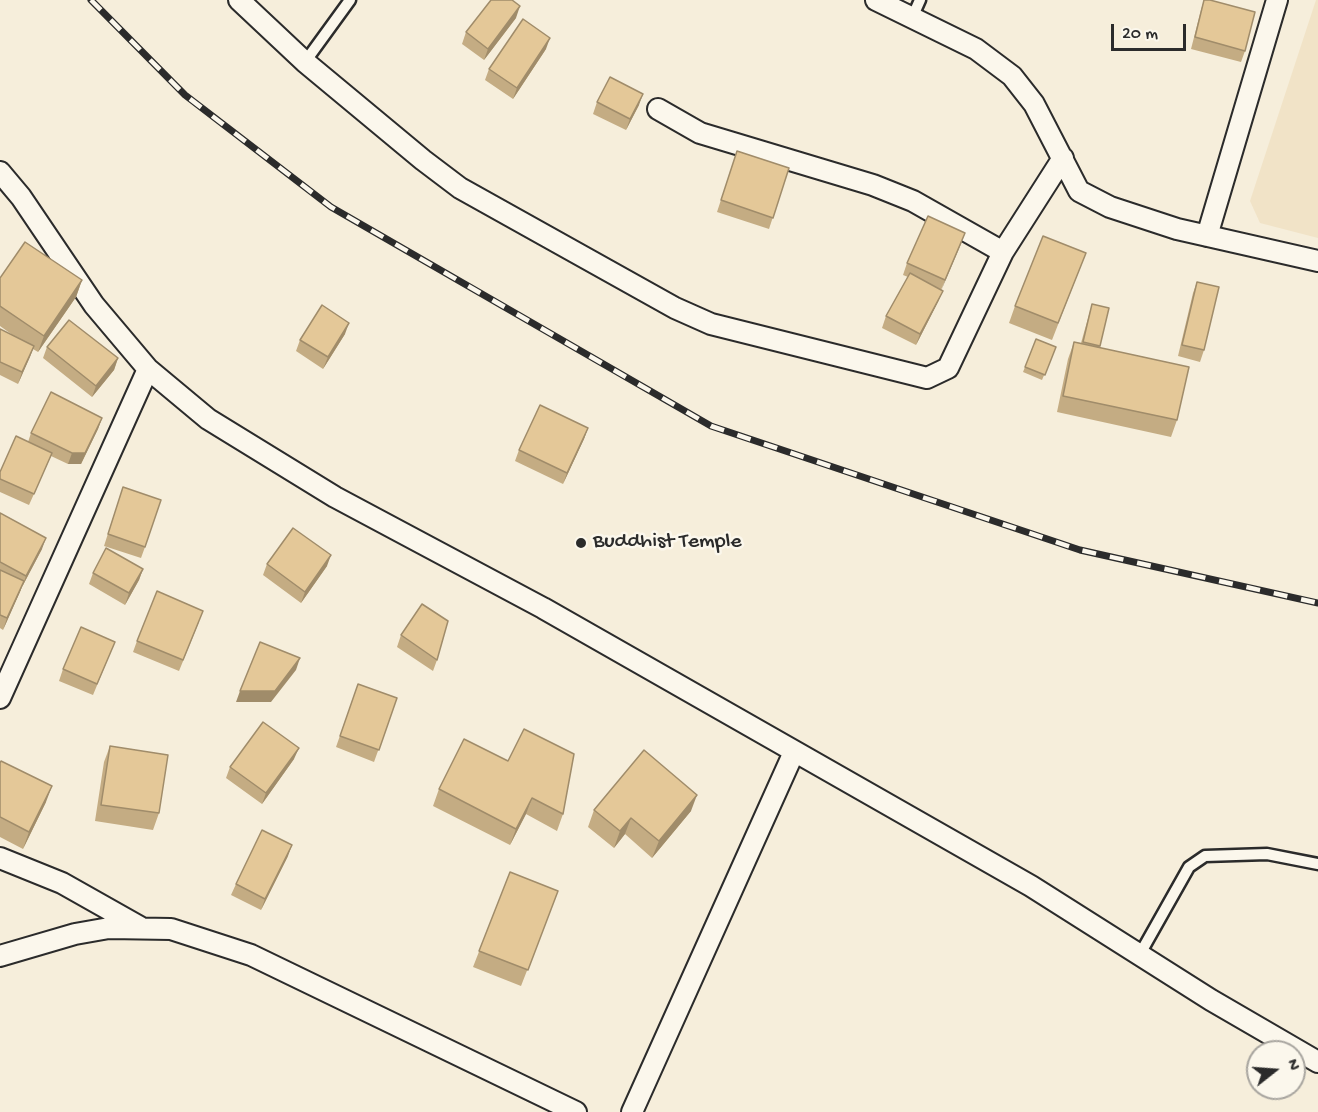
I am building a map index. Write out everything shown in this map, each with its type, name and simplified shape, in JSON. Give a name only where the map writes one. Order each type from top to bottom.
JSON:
[{"type":"street","points":[[239,0],[305,62],[460,188],[675,308],[711,324],[927,378],[948,368],[1003,252],[1063,158]]},
{"type":"street","points":[[876,0],[916,9],[1012,76],[1034,104],[1079,191],[1110,207],[1177,229],[1318,261]]},
{"type":"street","points":[[1207,236],[1277,0]]},
{"type":"street","points":[[658,109],[700,133],[873,185],[913,201],[1003,252]]},
{"type":"street","points":[[0,173],[21,197],[94,305],[148,369],[208,419],[335,497],[543,608],[1031,886],[1211,1000],[1318,1062]]},
{"type":"street","points":[[0,698],[148,369]]},
{"type":"street","points":[[632,1112],[794,752]]},
{"type":"street","points":[[0,858],[62,883],[141,927]]},
{"type":"street","points":[[0,956],[75,934],[109,928],[171,929],[251,955],[576,1112]]},
{"type":"lane","points":[[305,62],[350,0]]},
{"type":"lane","points":[[1140,954],[1189,867],[1206,856],[1267,854],[1318,864]]},
{"type":"shaded area","points":[[1316,0],[1318,0],[1318,238],[1260,223],[1250,201]]},
{"type":"building","points":[[491,0],[512,0],[520,6],[488,49],[466,32]]},
{"type":"building","points":[[1204,0],[1255,12],[1245,51],[1195,37]]},
{"type":"building","points":[[523,19],[550,38],[517,88],[489,69]]},
{"type":"building","points":[[610,77],[643,94],[630,119],[597,102]]},
{"type":"building","points":[[737,151],[789,168],[773,218],[721,200]]},
{"type":"building","points":[[928,216],[965,233],[945,280],[907,263]]},
{"type":"building","points":[[1043,236],[1086,253],[1058,323],[1015,306]]},
{"type":"building","points":[[25,242],[82,280],[44,336],[0,306],[0,278]]},
{"type":"building","points":[[910,273],[943,291],[920,334],[886,316]]},
{"type":"building","points":[[1197,282],[1219,287],[1204,350],[1182,345]]},
{"type":"building","points":[[1092,304],[1109,308],[1100,346],[1083,342]]},
{"type":"building","points":[[322,305],[349,323],[328,357],[300,340]]},
{"type":"building","points":[[69,320],[118,358],[96,386],[47,347]]},
{"type":"building","points":[[0,329],[34,346],[22,372],[0,362]]},
{"type":"building","points":[[1036,339],[1056,347],[1045,375],[1025,367]]},
{"type":"building","points":[[1074,342],[1189,367],[1177,420],[1063,396]]},
{"type":"building","points":[[51,392],[102,418],[85,453],[72,453],[31,433]]},
{"type":"building","points":[[540,405],[588,428],[567,473],[519,450]]},
{"type":"building","points":[[16,436],[52,453],[34,494],[0,479],[0,472]]},
{"type":"building","points":[[123,487],[161,500],[145,547],[108,534]]},
{"type":"building","points":[[0,513],[46,538],[26,576],[0,562]]},
{"type":"building","points":[[293,528],[331,555],[305,592],[267,564]]},
{"type":"building","points":[[106,548],[143,569],[129,593],[93,573]]},
{"type":"building","points":[[0,570],[24,581],[7,618],[0,615]]},
{"type":"building","points":[[157,591],[203,611],[183,660],[137,641]]},
{"type":"building","points":[[422,604],[448,621],[437,660],[401,635]]},
{"type":"building","points":[[81,627],[115,642],[97,684],[63,669]]},
{"type":"building","points":[[260,642],[300,658],[275,691],[240,691]]},
{"type":"building","points":[[358,684],[397,698],[379,750],[340,736]]},
{"type":"building","points":[[263,722],[299,748],[266,793],[230,767]]},
{"type":"building","points":[[524,729],[574,754],[563,814],[532,798],[516,829],[439,789],[464,739],[508,761]]},
{"type":"building","points":[[110,746],[168,755],[159,813],[101,805]]},
{"type":"building","points":[[644,750],[697,795],[659,841],[631,818],[620,831],[594,810]]},
{"type":"building","points":[[1,761],[52,786],[29,832],[0,817]]},
{"type":"building","points":[[262,830],[292,845],[265,899],[236,884]]},
{"type":"building","points":[[510,872],[558,891],[528,970],[479,951]]},
{"type":"railway","points":[[91,0],[185,95],[331,207],[711,426],[1080,550],[1318,603]]},
{"type":"place","name":"Buddhist Temple","points":[[581,543]]}]
